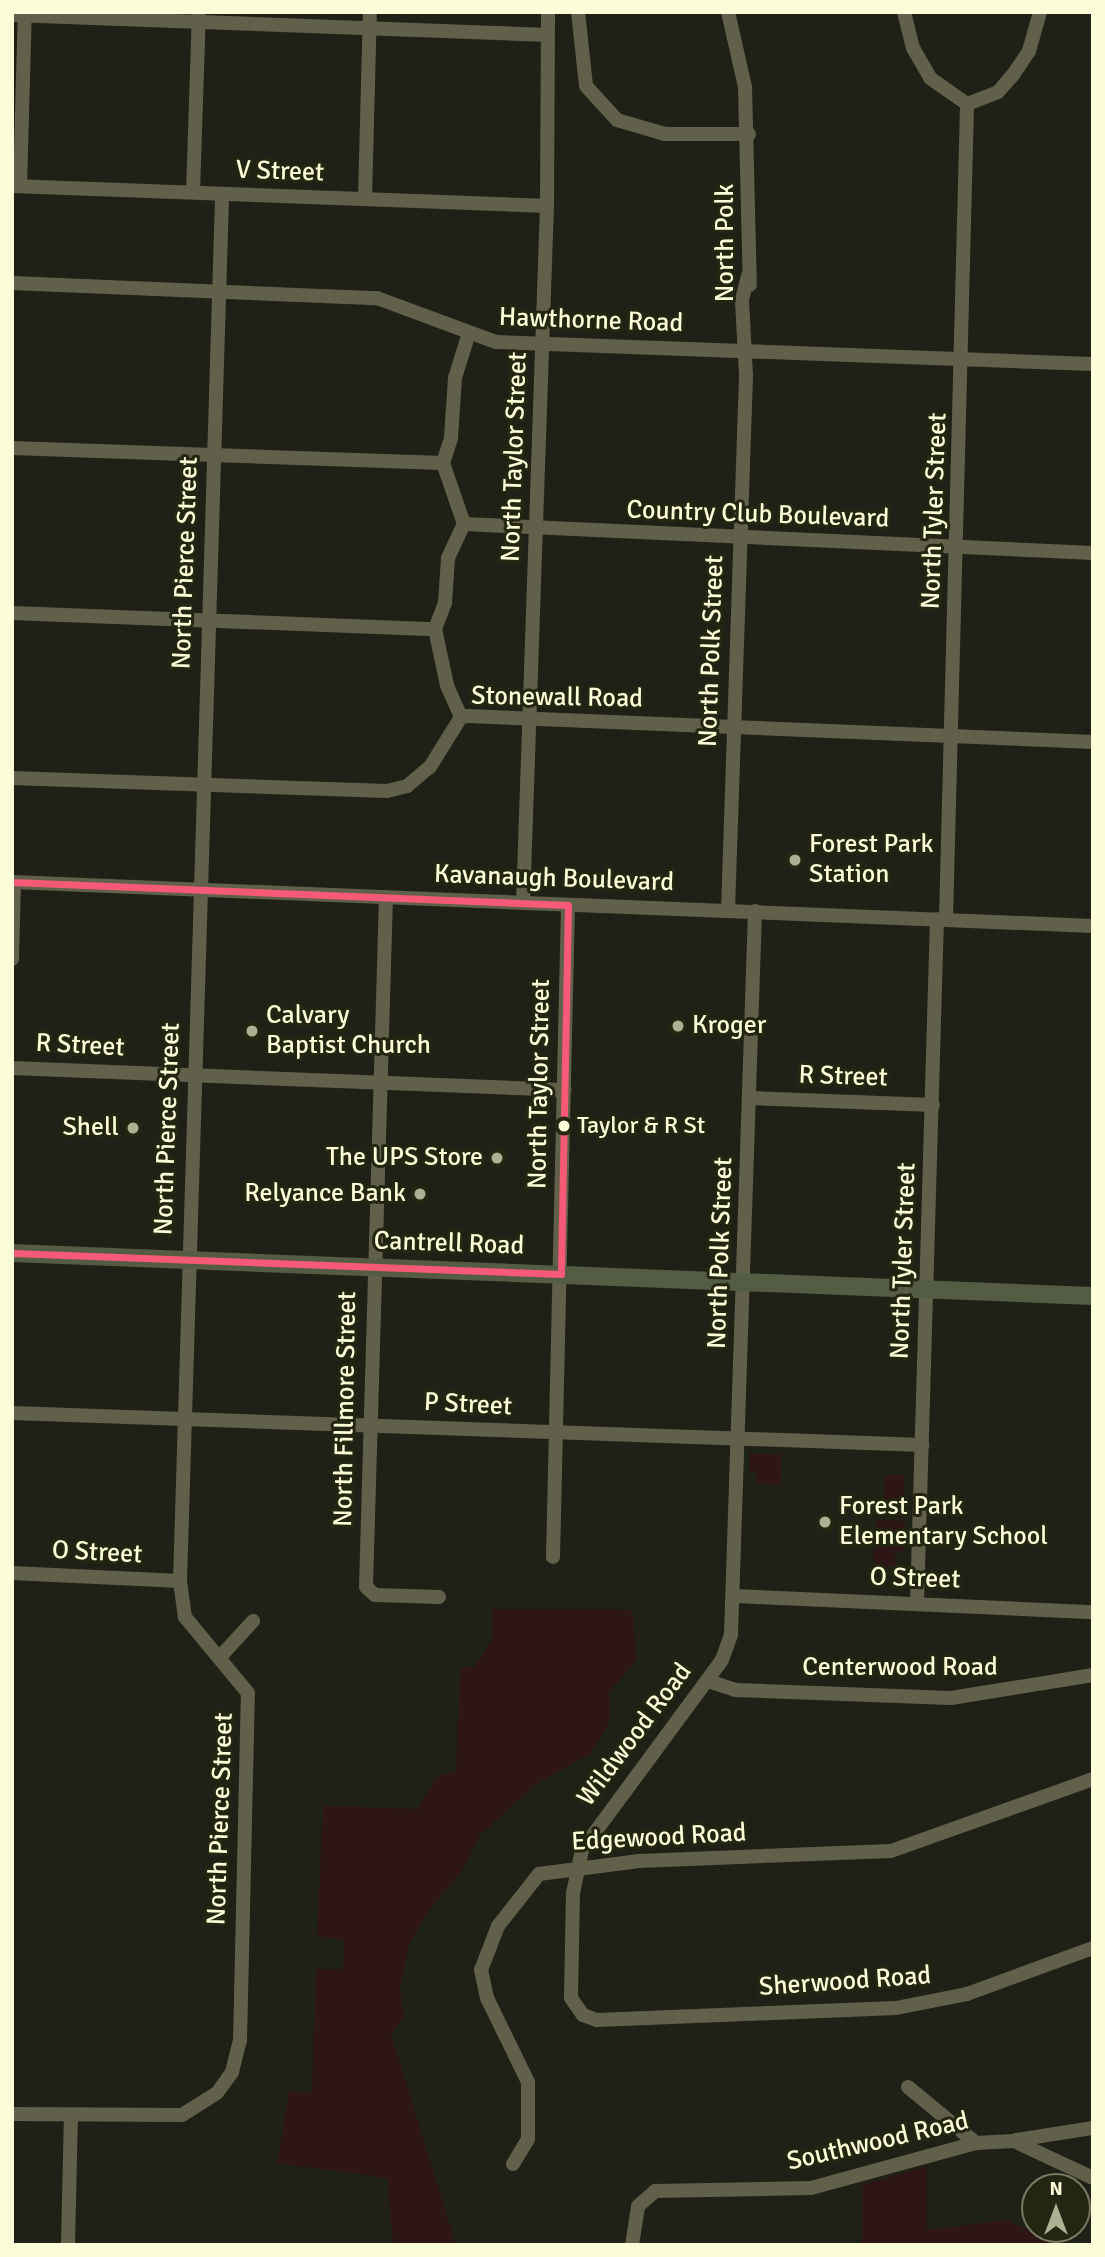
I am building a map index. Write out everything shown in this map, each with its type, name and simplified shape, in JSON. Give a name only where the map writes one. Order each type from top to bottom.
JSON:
[{"type":"main road","name":"Cantrell Road","points":[[12,1253],[1093,1296]]},
{"type":"street","points":[[365,198],[370,12]]},
{"type":"street","name":"North Taylor Street","points":[[523,903],[547,206],[548,12]]},
{"type":"street","points":[[578,12],[586,86],[617,120],[665,134],[748,134]]},
{"type":"street","name":"North Polk","points":[[728,12],[745,87],[748,134],[748,276],[751,329],[744,351]]},
{"type":"street","points":[[904,12],[913,48],[930,78],[967,104],[998,92],[1013,75],[1032,43],[1040,12]]},
{"type":"street","points":[[16,186],[21,14],[198,17],[370,29],[548,35]]},
{"type":"street","points":[[193,192],[198,17]]},
{"type":"street","name":"North Tyler Street","points":[[917,1604],[933,1105],[959,548],[967,104]]},
{"type":"street","name":"V Street","points":[[16,186],[547,206]]},
{"type":"street","name":"North Pierce Street","points":[[12,2114],[182,2115],[217,2093],[235,2064],[250,1719],[246,1686],[186,1618],[180,1581],[222,195]]},
{"type":"street","name":"Hawthorne Road","points":[[12,283],[377,298],[414,309],[468,336],[543,344],[1093,364]]},
{"type":"street","points":[[461,717],[447,685],[435,629],[445,603],[449,558],[464,524],[443,463],[451,438],[455,378],[468,336]]},
{"type":"street","name":"North Polk Street","points":[[729,910],[744,351]]},
{"type":"street","points":[[12,448],[443,463]]},
{"type":"street","name":"Country Club Boulevard","points":[[464,524],[536,531],[1093,553]]},
{"type":"street","points":[[12,613],[435,629]]},
{"type":"street","name":"Stonewall Road","points":[[12,778],[400,788],[437,760],[461,717],[1093,742]]},
{"type":"street","points":[[12,959],[13,882]]},
{"type":"street","name":"Kavanaugh Boulevard","points":[[13,882],[1093,926]]},
{"type":"street","name":"North Fillmore Street","points":[[386,897],[373,1267],[366,1587],[375,1595],[439,1597]]},
{"type":"street","name":"North Taylor Street","points":[[553,1557],[562,1274],[568,905]]},
{"type":"street","name":"North Polk Street","points":[[735,1596],[755,911]]},
{"type":"street","name":"R Street","points":[[12,1068],[565,1090]]},
{"type":"street","name":"R Street","points":[[751,1098],[933,1105]]},
{"type":"street","name":"P Street","points":[[12,1413],[922,1445]]},
{"type":"street","name":"O Street","points":[[12,1573],[180,1581]]},
{"type":"street","name":"O Street","points":[[735,1596],[1093,1612]]},
{"type":"street","name":"Wildwood Road","points":[[592,2019],[573,2004],[570,1986],[577,1866],[596,1826],[708,1681],[730,1644],[735,1596]]},
{"type":"street","points":[[220,1657],[253,1622]]},
{"type":"street","name":"Centerwood Road","points":[[708,1681],[735,1690],[951,1698],[1093,1675]]},
{"type":"street","name":"Edgewood Road","points":[[513,2164],[528,2138],[528,2082],[487,1998],[482,1961],[498,1926],[532,1880],[547,1871],[577,1866],[891,1851],[1093,1779]]},
{"type":"street","name":"Sherwood Road","points":[[592,2019],[896,2008],[967,1994],[1093,1948]]},
{"type":"street","points":[[908,2087],[976,2143]]},
{"type":"street","points":[[68,2245],[71,2115]]},
{"type":"street","points":[[1014,2141],[1093,2128]]},
{"type":"street","name":"Southwood Road","points":[[632,2245],[635,2214],[642,2200],[664,2189],[811,2188],[976,2143],[1014,2141],[1093,2178]]},
{"type":"shaded area","points":[[750,1453],[782,1455],[781,1485],[756,1484],[757,1472],[749,1471]]},
{"type":"shaded area","points":[[885,1474],[905,1475],[903,1517],[883,1516]]},
{"type":"shaded area","points":[[877,1520],[905,1521],[904,1551],[894,1551],[897,1565],[879,1568],[873,1559]]},
{"type":"shaded area","points":[[491,1609],[632,1610],[637,1659],[609,1692],[609,1724],[590,1754],[536,1784],[480,1835],[462,1871],[429,1910],[409,1945],[400,1990],[404,2018],[391,2034],[456,2245],[393,2245],[387,2178],[277,2163],[289,2091],[312,2093],[316,1969],[343,1969],[344,1940],[317,1936],[323,1806],[418,1809],[436,1777],[456,1771],[460,1668],[475,1666],[493,1639]]},
{"type":"shaded area","points":[[927,2166],[927,2230],[1005,2220],[1021,2227],[1021,2243],[1066,2245],[862,2245],[863,2185]]},
{"type":"transit line","points":[[12,882],[568,905],[561,1274],[12,1253]]},
{"type":"place","name":"Forest Park Station","points":[[795,860]]},
{"type":"place","name":"Kroger","points":[[678,1026]]},
{"type":"place","name":"Calvary Baptist Church","points":[[252,1031]]},
{"type":"place","name":"Taylor & R St","points":[[564,1126]]},
{"type":"place","name":"Shell","points":[[133,1128]]},
{"type":"place","name":"The UPS Store","points":[[497,1158]]},
{"type":"place","name":"Relyance Bank","points":[[420,1194]]},
{"type":"place","name":"Forest Park Elementary School","points":[[825,1522]]}]
